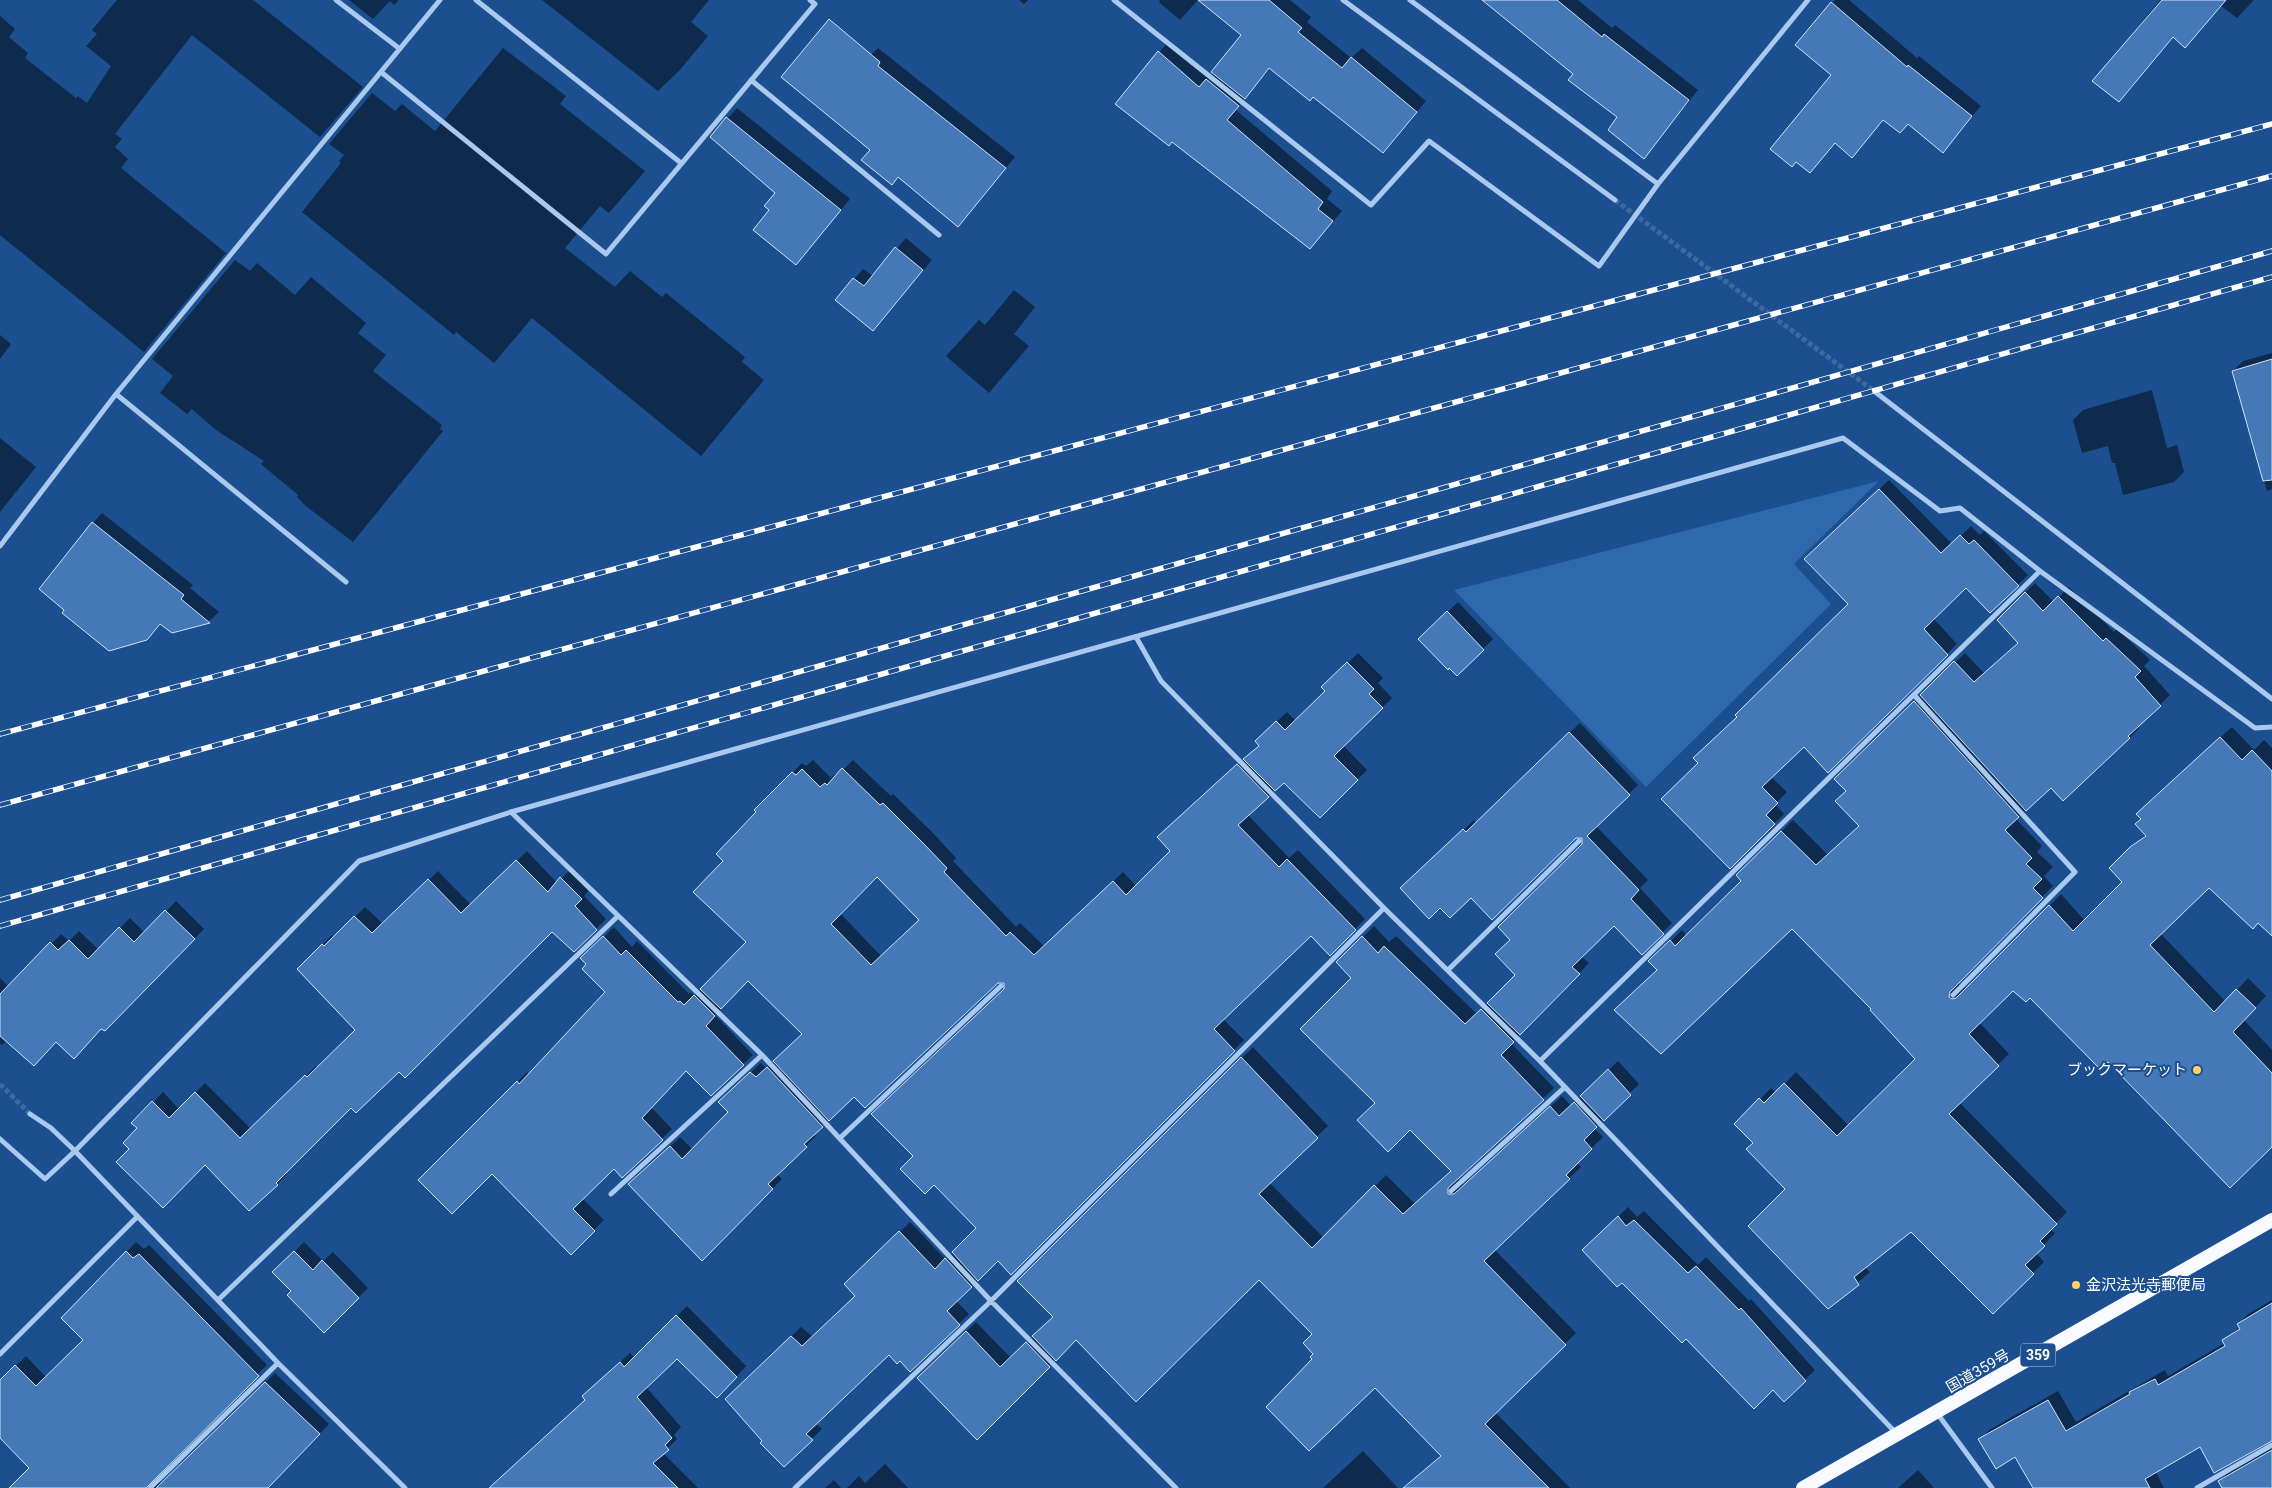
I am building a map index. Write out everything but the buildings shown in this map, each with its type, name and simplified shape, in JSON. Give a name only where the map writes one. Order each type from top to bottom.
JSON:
[{"type":"highway","name":"国道359号","points":[[1803,1488],[2272,1220]]},
{"type":"street","points":[[336,0],[400,49]]},
{"type":"street","points":[[0,546],[116,394],[440,0]]},
{"type":"street","points":[[476,0],[681,163]]},
{"type":"street","points":[[381,72],[606,254],[815,4],[810,0]]},
{"type":"street","points":[[1114,0],[1371,205],[1429,141],[1599,266],[1658,184],[1808,0]]},
{"type":"street","points":[[1343,0],[1615,200]]},
{"type":"street","points":[[1410,0],[1658,184]]},
{"type":"street","points":[[751,80],[939,235]]},
{"type":"street","points":[[1874,391],[2272,699]]},
{"type":"street","points":[[116,394],[346,582]]},
{"type":"street","points":[[0,1139],[45,1179],[75,1151],[359,860],[510,812],[1843,438],[1940,511],[1960,508],[2040,571],[2255,728],[2272,727]]},
{"type":"street","points":[[1540,1061],[2040,571]]},
{"type":"street","points":[[1136,637],[1161,681],[1384,908],[1540,1061],[1898,1435]]},
{"type":"street","points":[[1914,694],[2075,872],[1953,995]]},
{"type":"street","points":[[510,812],[762,1054],[991,1301],[1176,1488]]},
{"type":"street","points":[[1448,970],[1579,841]]},
{"type":"street","points":[[796,1488],[991,1301],[1384,908]]},
{"type":"street","points":[[218,1300],[618,916]]},
{"type":"street","points":[[840,1138],[1001,986]]},
{"type":"street","points":[[611,1194],[762,1054]]},
{"type":"street","points":[[1451,1191],[1565,1087]]},
{"type":"street","points":[[30,1114],[51,1128],[75,1151],[278,1363],[405,1488]]},
{"type":"street","points":[[0,1354],[138,1217]]},
{"type":"street","points":[[150,1488],[278,1363]]},
{"type":"street","points":[[1937,1413],[1992,1488]]},
{"type":"street","points":[[2197,1488],[2272,1445]]},
{"type":"shaded area","points":[[1879,481],[1794,564],[1831,604],[1646,787],[1454,590]]},
{"type":"tunnel","points":[[1615,200],[1874,391]]},
{"type":"tunnel","points":[[0,1084],[30,1114]]},
{"type":"railway","points":[[0,734],[2272,124]]},
{"type":"railway","points":[[0,805],[2272,176]]},
{"type":"railway","points":[[0,900],[2272,251]]},
{"type":"railway","points":[[0,926],[2272,277]]},
{"type":"place","name":"ブックマーケット","points":[[2197,1070]]},
{"type":"place","name":"金沢法光寺郵便局","points":[[2076,1285]]}]
